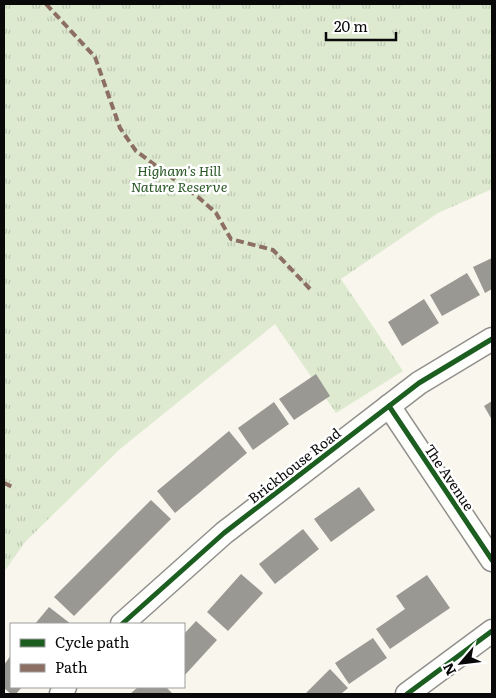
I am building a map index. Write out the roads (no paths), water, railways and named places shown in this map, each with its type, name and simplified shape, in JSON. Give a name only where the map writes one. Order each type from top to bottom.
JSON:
[{"type":"street","name":"Brickhouse Road","points":[[123,623],[224,534],[389,406],[419,383],[492,339]]},
{"type":"street","name":"The Avenue","points":[[389,406],[492,560]]},
{"type":"street","points":[[407,694],[492,631]]},
{"type":"park label","name":"Higham's Hill Nature Reserve","points":[[179,178]]}]
